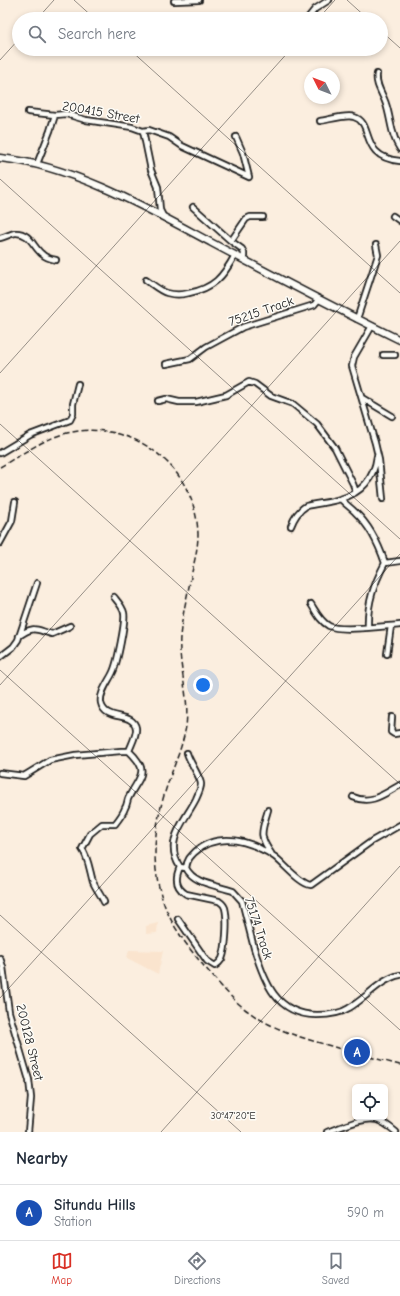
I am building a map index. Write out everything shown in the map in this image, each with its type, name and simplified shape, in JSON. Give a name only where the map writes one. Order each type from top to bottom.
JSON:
[{"type":"street","points":[[174,1],[199,0]]},
{"type":"street","points":[[313,12],[329,0]]},
{"type":"street","points":[[377,74],[376,81],[386,105],[397,145],[400,150]]},
{"type":"street","name":"200415 Street","points":[[28,112],[66,114],[86,120],[132,127],[143,131],[150,164],[158,187],[159,203],[163,216]]},
{"type":"street","points":[[37,164],[55,114]]},
{"type":"street","points":[[320,121],[354,116],[363,123],[373,149],[387,159],[400,161]]},
{"type":"street","points":[[143,131],[149,130],[170,137],[182,146],[249,177],[243,153],[236,137]]},
{"type":"street","points":[[0,158],[15,159],[52,168],[119,195],[163,216],[357,319],[400,340]]},
{"type":"street","points":[[193,207],[230,242],[244,251],[244,259]]},
{"type":"street","points":[[393,216],[400,221]]},
{"type":"street","points":[[230,242],[246,219],[250,217],[263,217]]},
{"type":"street","points":[[0,238],[14,234],[21,234],[30,239],[46,257],[56,260]]},
{"type":"street","points":[[357,319],[378,255],[376,245]]},
{"type":"street","points":[[146,280],[166,293],[174,295],[200,291],[215,283],[235,254]]},
{"type":"street","name":"75215 Track","points":[[166,364],[190,359],[206,347],[243,327],[314,306],[319,299]]},
{"type":"street","points":[[372,326],[352,362],[352,366],[377,453],[383,499]]},
{"type":"street","points":[[383,355],[394,357],[400,351]]},
{"type":"street","points":[[158,400],[166,399],[179,402],[196,402],[226,395],[249,382],[254,384],[271,396],[290,402],[323,430],[340,457],[356,492]]},
{"type":"street","points":[[0,453],[30,435],[44,429],[64,424],[70,420],[73,414],[78,384]]},
{"type":"street","points":[[362,398],[392,416]]},
{"type":"street","points":[[291,526],[296,515],[301,509],[313,504],[341,499],[364,487],[375,467],[377,453]]},
{"type":"street","points":[[341,499],[355,512],[370,530],[385,563],[373,587],[369,604],[368,627]]},
{"type":"street","points":[[0,543],[12,521],[14,502]]},
{"type":"street","points":[[385,563],[400,561]]},
{"type":"street","points":[[0,657],[13,647],[20,636],[37,583]]},
{"type":"street","points":[[114,597],[124,610],[125,620],[115,668],[106,684],[101,703],[106,712],[110,715],[126,718],[134,724],[136,730],[129,751]]},
{"type":"street","points":[[312,604],[321,620],[330,626],[346,629],[400,625]]},
{"type":"street","points":[[20,636],[29,629],[52,634],[70,626]]},
{"type":"street","points":[[387,654],[391,626]]},
{"type":"street","points":[[392,717],[391,732],[394,734],[400,733]]},
{"type":"street","points":[[0,773],[24,776],[50,760],[75,755],[129,751],[134,756],[141,767],[140,779],[129,798],[125,809],[115,824],[102,824],[90,834],[82,849],[86,853],[87,863],[104,902]]},
{"type":"street","points":[[178,919],[207,961],[215,966],[221,961],[224,949],[226,921],[223,905],[214,899],[186,894],[181,891],[176,881],[177,873],[180,867],[174,853],[174,841],[182,823],[197,797],[201,784],[186,753]]},
{"type":"street","points":[[353,797],[364,801],[372,800],[400,785]]},
{"type":"street","points":[[268,810],[262,837],[264,843],[273,856]]},
{"type":"street","points":[[180,867],[186,868],[189,858],[198,849],[217,840],[230,840],[253,845],[273,856],[303,882],[311,885],[372,841],[400,825]]},
{"type":"street","name":"75174 Track","points":[[186,868],[192,876],[198,880],[237,894],[242,901],[264,978],[269,989],[287,1008],[311,1015],[336,1013],[350,1008],[388,980],[400,976]]},
{"type":"street","name":"200128 Street","points":[[0,958],[3,967],[10,1012],[29,1080],[31,1098],[28,1132]]},
{"type":"street","points":[[327,1132],[355,1122],[370,1119],[378,1120],[388,1125],[396,1132]]},
{"type":"shaded area","points":[[158,923],[157,933],[146,934],[146,926]]},
{"type":"shaded area","points":[[129,950],[163,951],[158,974],[127,958]]},
{"type":"railway","points":[[0,467],[49,439],[67,433],[91,430],[115,433],[137,441],[156,453],[173,469],[186,488],[195,510],[198,539],[180,637],[187,715],[185,733],[164,795],[157,825],[155,855],[156,870],[166,910],[180,935],[203,965],[224,990],[249,1012],[278,1029],[348,1051],[400,1065]]},
{"type":"place","name":"Situndu Hills","points":[[357,1052]]}]
